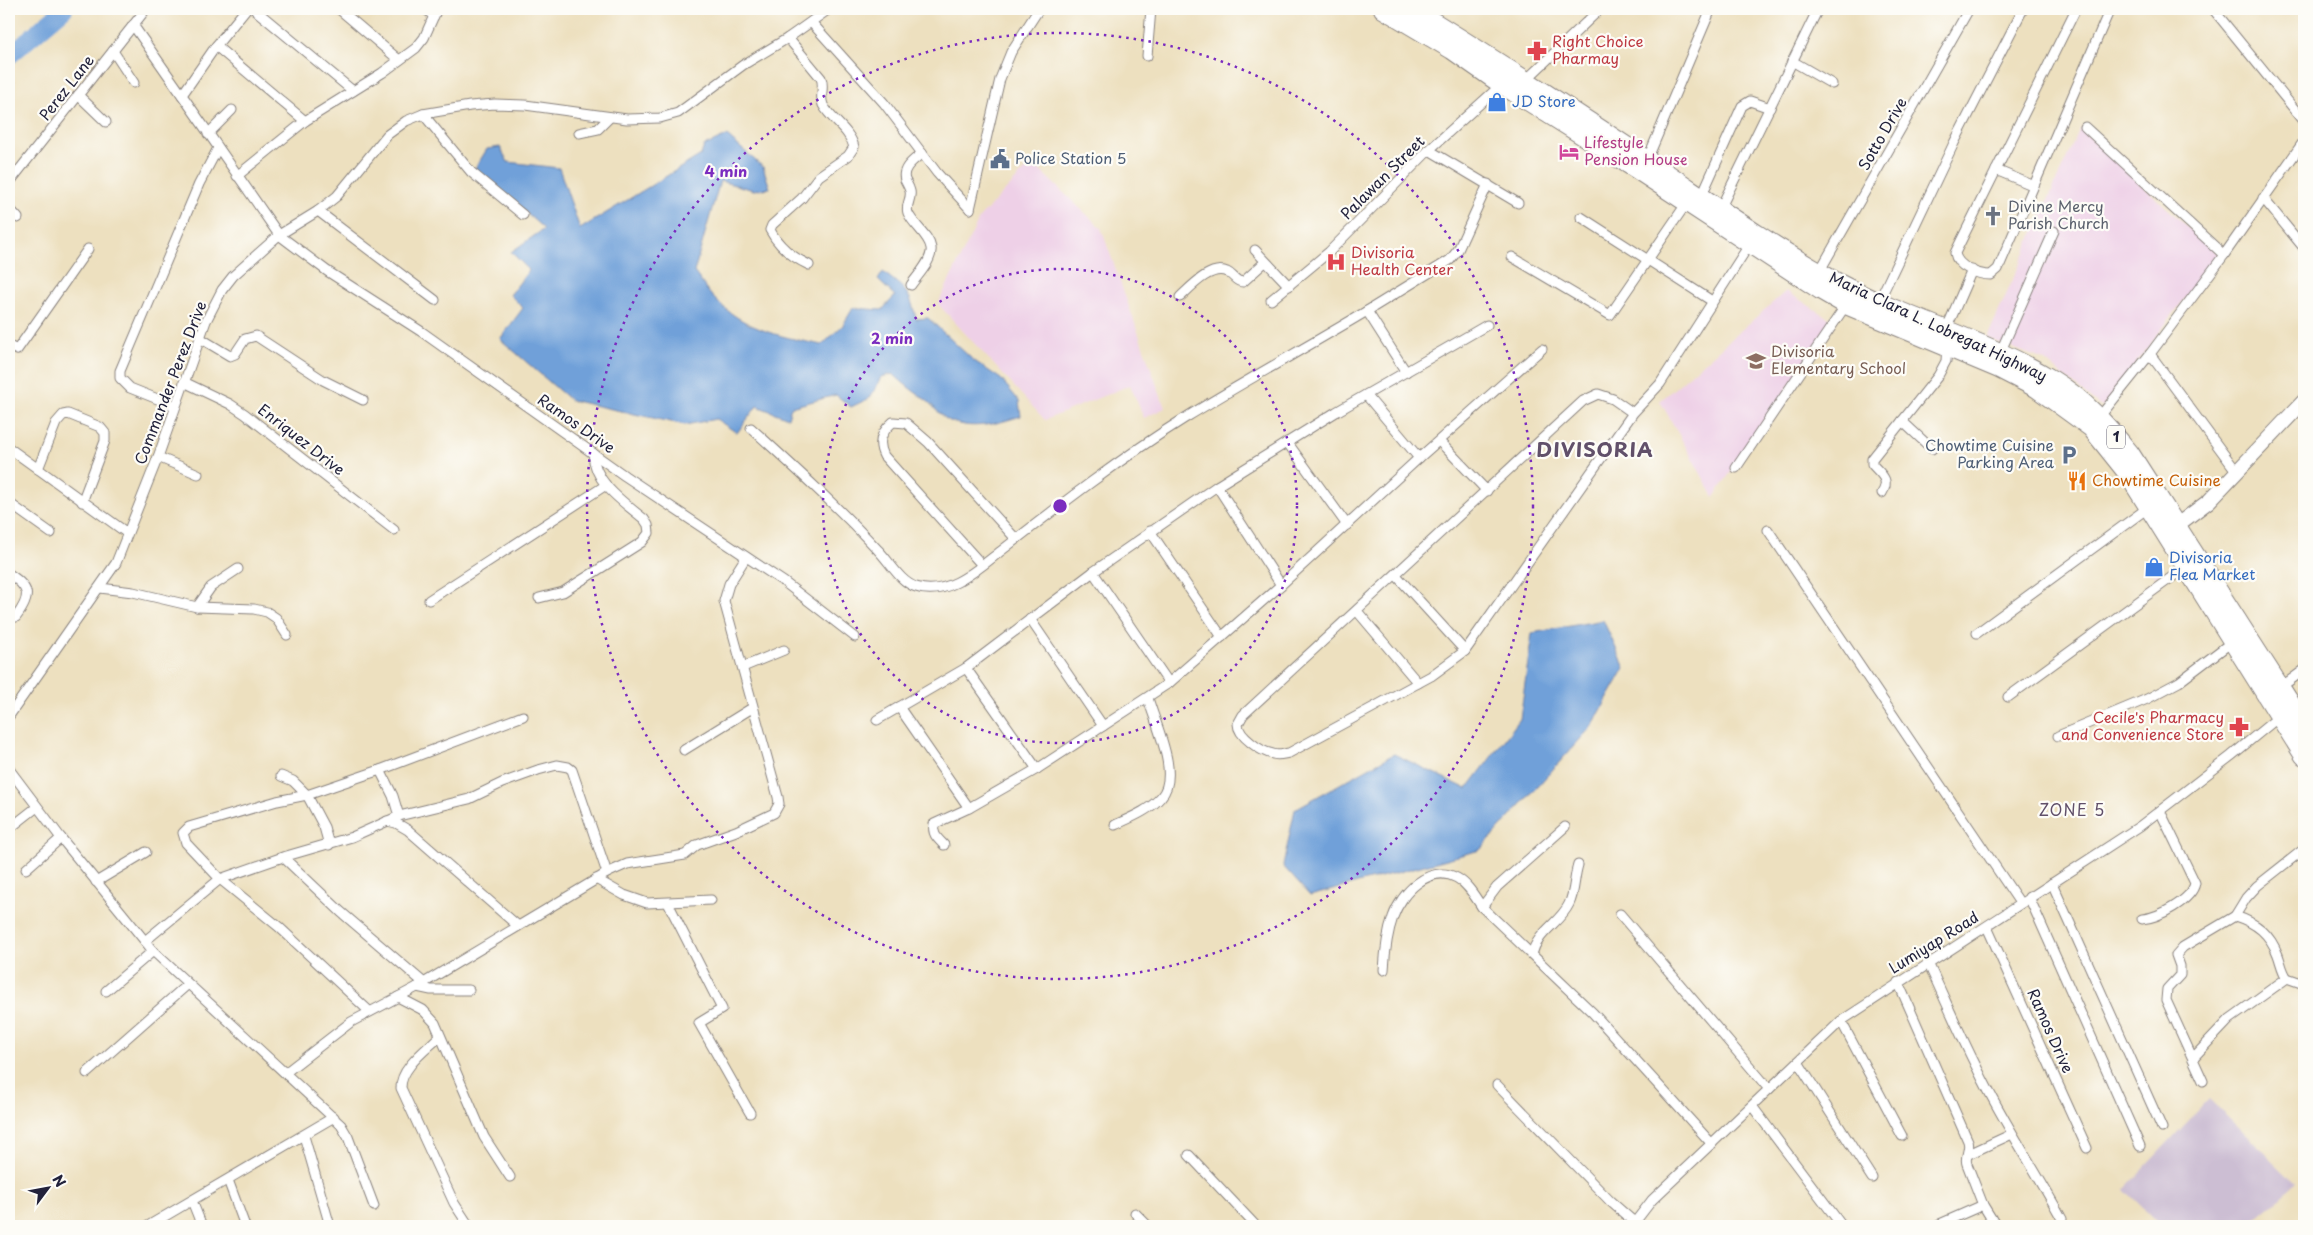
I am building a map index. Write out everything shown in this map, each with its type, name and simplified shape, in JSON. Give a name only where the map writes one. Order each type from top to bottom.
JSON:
[{"type":"highway","name":"Maria Clara L. Lobregat Highway","points":[[1383,9],[1452,50],[1513,80],[1647,160],[1693,200],[1720,209],[1753,239]]},
{"type":"highway","name":"Maria Clara L. Lobregat Highway","points":[[1413,9],[1634,168],[1693,200],[1816,279],[1846,305],[1946,338],[2000,353],[2053,380],[2095,422],[2130,453],[2172,529],[2281,686],[2286,710],[2304,756]]},
{"type":"highway","name":"Maria Clara L. Lobregat Highway","points":[[1816,279],[1878,302],[2095,422],[2149,507],[2172,529],[2187,566],[2233,641],[2286,710],[2304,724]]},
{"type":"street","name":"Perez Lane","points":[[9,183],[146,9]]},
{"type":"street","points":[[182,95],[216,46],[246,9]]},
{"type":"street","points":[[254,9],[353,91]]},
{"type":"street","points":[[338,9],[399,60]]},
{"type":"street","points":[[238,176],[305,121],[399,60],[420,43],[435,12],[424,9]]},
{"type":"street","name":"Commander Perez Drive","points":[[9,716],[54,649],[100,588],[116,563],[158,457],[206,321],[228,283],[278,235],[318,211],[337,196],[387,135],[406,121],[423,114],[495,104],[525,105],[644,120],[678,113],[743,65],[788,38],[829,9]]},
{"type":"street","points":[[811,22],[884,103],[922,153],[970,209],[1000,79],[1011,52],[1039,9]]},
{"type":"street","points":[[1147,56],[1151,9]]},
{"type":"street","name":"Palawan Street","points":[[1271,300],[1329,252],[1429,150],[1600,9]]},
{"type":"street","points":[[1647,160],[1711,9]]},
{"type":"street","points":[[1720,209],[1818,9]]},
{"type":"street","name":"Sotto Drive","points":[[1816,279],[1969,9]]},
{"type":"street","points":[[1878,302],[1954,143],[2023,9]]},
{"type":"street","points":[[2076,9],[1955,254],[1960,263],[1972,270],[1991,275],[1998,269],[2032,185],[2110,9]]},
{"type":"street","points":[[2213,9],[2304,121]]},
{"type":"street","name":"Ramos Drive","points":[[133,25],[278,235],[320,266],[422,332],[593,453],[784,582],[855,637]]},
{"type":"street","points":[[788,38],[821,78],[824,85],[821,97],[823,104],[849,136],[854,147],[851,153],[818,176],[794,206],[772,225],[770,230],[778,243],[794,257],[809,264]]},
{"type":"street","points":[[216,46],[305,121]]},
{"type":"street","points":[[113,51],[134,83]]},
{"type":"street","points":[[1792,61],[1832,84]]},
{"type":"street","points":[[78,95],[106,122]]},
{"type":"street","points":[[1512,257],[1610,315],[1693,200],[1742,106],[1750,101],[1770,108]]},
{"type":"street","points":[[208,134],[232,110]]},
{"type":"street","points":[[423,114],[471,172],[523,215]]},
{"type":"street","points":[[579,133],[598,129],[610,117]]},
{"type":"street","points":[[2085,127],[2224,255]]},
{"type":"street","points":[[2095,422],[2150,354],[2224,255],[2304,141]]},
{"type":"street","points":[[175,406],[130,388],[120,378],[120,371],[199,184],[218,148]]},
{"type":"street","points":[[1429,150],[1518,202]]},
{"type":"street","points":[[911,285],[928,261],[932,247],[909,216],[906,208],[911,193],[904,175],[905,170],[922,153]]},
{"type":"street","points":[[1996,170],[2032,185]]},
{"type":"street","points":[[751,428],[808,479],[879,551],[906,582],[916,587],[936,589],[948,586],[982,565],[1177,423],[1450,260],[1458,250],[1488,184]]},
{"type":"street","points":[[2263,198],[2304,248]]},
{"type":"street","points":[[9,208],[18,218]]},
{"type":"street","points":[[318,211],[435,300]]},
{"type":"street","points":[[1581,217],[1712,301]]},
{"type":"street","points":[[2000,353],[2054,231]]},
{"type":"street","points":[[1633,413],[1605,396],[1598,394],[1590,396],[1243,715],[1238,724],[1241,733],[1268,753],[1275,755],[1289,753],[1418,683],[1443,668],[1465,651],[1633,413],[1660,384],[1753,239]]},
{"type":"street","points":[[9,346],[17,350],[88,249]]},
{"type":"street","points":[[1254,250],[1289,286]]},
{"type":"street","points":[[1180,298],[1210,274],[1220,270],[1243,282],[1265,262]]},
{"type":"street","points":[[1882,493],[1886,486],[1886,480],[1872,464],[1872,459],[1938,376],[1946,361],[1946,338],[1972,270]]},
{"type":"street","points":[[1736,468],[1846,305]]},
{"type":"street","points":[[1367,311],[1406,372]]},
{"type":"street","points":[[876,720],[966,668],[1093,572],[1217,486],[1287,442],[1487,325]]},
{"type":"street","points":[[200,338],[230,356],[235,354],[245,339],[256,336],[323,380],[363,400]]},
{"type":"street","points":[[944,845],[935,836],[934,824],[969,808],[1037,768],[1169,683],[1282,585],[1419,458],[1542,349]]},
{"type":"street","points":[[2150,354],[2237,472]]},
{"type":"street","name":"Enriquez Drive","points":[[184,382],[230,404],[245,414],[394,530]]},
{"type":"street","points":[[1366,395],[1419,458]]},
{"type":"street","points":[[2172,529],[2209,501],[2274,430],[2304,401]]},
{"type":"street","points":[[38,469],[56,423],[63,415],[68,414],[100,427],[106,433],[105,440],[82,502]]},
{"type":"street","points":[[1902,421],[1932,449]]},
{"type":"street","points":[[982,565],[884,456],[880,444],[881,436],[893,422],[906,423],[924,438],[1016,539]]},
{"type":"street","points":[[1439,441],[1487,491]]},
{"type":"street","points":[[1287,442],[1347,525]]},
{"type":"street","points":[[9,448],[127,533]]},
{"type":"street","points":[[539,598],[563,592],[647,537],[649,529],[644,519],[606,485],[593,463],[593,453]]},
{"type":"street","points":[[158,457],[198,474]]},
{"type":"street","points":[[429,600],[606,485]]},
{"type":"street","points":[[1217,486],[1282,585]]},
{"type":"street","points":[[9,503],[51,533]]},
{"type":"street","points":[[1977,634],[2149,507]]},
{"type":"street","points":[[1768,530],[2020,903]]},
{"type":"street","points":[[1150,531],[1222,637]]},
{"type":"street","points":[[285,1074],[351,1022],[420,985],[607,873],[627,864],[685,855],[697,845],[736,831],[774,813],[779,804],[778,797],[724,601],[730,584],[746,557]]},
{"type":"street","points":[[2008,697],[2187,566]]},
{"type":"street","points":[[197,607],[211,587],[238,569]]},
{"type":"street","points":[[1093,572],[1169,683]]},
{"type":"street","points":[[9,574],[21,583],[26,589],[27,595],[23,608],[16,617]]},
{"type":"street","points":[[1396,575],[1465,651]]},
{"type":"street","points":[[100,588],[134,592],[197,607],[254,609],[267,612],[276,618],[287,635]]},
{"type":"street","points":[[1356,611],[1418,683]]},
{"type":"street","points":[[1030,619],[1103,726]]},
{"type":"street","points":[[2058,736],[2147,699],[2179,682],[2233,641]]},
{"type":"street","points":[[743,667],[784,650]]},
{"type":"street","points":[[966,668],[1037,768]]},
{"type":"street","points":[[2281,686],[2304,670]]},
{"type":"street","points":[[1115,825],[1152,805],[1161,798],[1168,784],[1168,759],[1148,698]]},
{"type":"street","points":[[899,707],[969,808]]},
{"type":"street","points":[[684,750],[752,708]]},
{"type":"street","name":"Lumiyap Road","points":[[1633,1224],[1652,1200],[1840,1021],[2160,811],[2286,710]]},
{"type":"street","points":[[369,1011],[279,927],[220,879],[186,844],[183,838],[185,831],[206,822],[307,795],[380,770],[523,716]]},
{"type":"street","points":[[145,941],[220,879],[283,857],[352,837],[399,816],[469,799],[502,783],[549,767],[563,765],[572,770],[607,873]]},
{"type":"street","points":[[9,769],[96,882],[153,950],[285,1074],[334,1117],[348,1137],[374,1206]]},
{"type":"street","points":[[380,770],[393,796],[399,816]]},
{"type":"street","points":[[281,776],[293,781],[307,795],[324,827],[329,845]]},
{"type":"street","points":[[9,829],[37,807]]},
{"type":"street","points":[[2142,919],[2159,916],[2190,894],[2195,883],[2160,811]]},
{"type":"street","points":[[387,821],[396,823],[408,830],[518,926]]},
{"type":"street","points":[[1482,906],[1497,887],[1565,827]]},
{"type":"street","points":[[26,869],[61,838]]},
{"type":"street","points":[[2203,1081],[2166,1000],[2168,989],[2178,979],[2181,972],[2176,955],[2183,947],[2236,916],[2246,898],[2257,886],[2304,849]]},
{"type":"street","points":[[96,882],[146,852]]},
{"type":"street","points":[[283,857],[420,985],[431,990],[468,990]]},
{"type":"street","points":[[1532,954],[1534,946],[1543,932],[1568,906],[1578,865]]},
{"type":"street","points":[[1384,970],[1387,938],[1393,915],[1403,898],[1419,882],[1430,876],[1448,874],[1458,878],[1466,884],[1482,906],[1593,1013],[1712,1144]]},
{"type":"street","points":[[596,879],[635,900],[668,903],[711,900]]},
{"type":"street","points":[[2052,883],[2162,1128]]},
{"type":"street","points":[[2029,897],[2140,1146]]},
{"type":"street","points":[[668,903],[722,1009],[699,1023],[750,1113]]},
{"type":"street","points":[[1620,914],[1769,1089]]},
{"type":"street","points":[[2236,916],[2248,920],[2265,931],[2273,942],[2287,978],[2304,984]]},
{"type":"street","name":"Ramos Drive","points":[[1987,926],[2087,1148]]},
{"type":"street","points":[[106,991],[153,950]]},
{"type":"street","points":[[1928,964],[1978,1071],[2012,1134],[2062,1219]]},
{"type":"street","points":[[2193,1058],[2230,1019],[2287,978]]},
{"type":"street","points":[[1898,982],[1968,1141],[1970,1146],[1966,1161],[1983,1205],[1996,1226]]},
{"type":"street","points":[[87,1073],[188,984]]},
{"type":"street","points":[[398,997],[424,1010],[435,1024],[484,1137],[510,1177]]},
{"type":"street","points":[[1840,1021],[1902,1136]]},
{"type":"street","points":[[440,1036],[406,1072],[401,1081],[401,1088],[454,1203],[469,1226]]},
{"type":"street","points":[[1798,1062],[1872,1178]]},
{"type":"street","points":[[1497,1085],[1633,1224]]},
{"type":"street","points":[[1752,1106],[1842,1226]]},
{"type":"street","points":[[148,1226],[162,1222],[192,1201],[334,1117]]},
{"type":"street","points":[[1969,1154],[2012,1134]]},
{"type":"street","points":[[304,1136],[330,1226]]},
{"type":"street","points":[[1189,1155],[1256,1226]]},
{"type":"street","points":[[228,1180],[245,1226]]},
{"type":"street","points":[[192,1201],[202,1226]]},
{"type":"street","points":[[1935,1226],[1983,1205]]},
{"type":"street","points":[[1136,1213],[1148,1226]]},
{"type":"shaded area","points":[[2080,128],[2218,255],[2102,408],[2044,360],[1987,338]]},
{"type":"shaded area","points":[[1032,163],[1101,228],[1165,408],[1144,418],[1130,385],[1045,420],[938,304],[980,217]]},
{"type":"shaded area","name":"Divisoria Elementary School","points":[[1786,291],[1833,321],[1714,497],[1660,401]]},
{"type":"shaded area","name":"Divisoria Flea Market","points":[[2154,557],[2163,571],[2155,576],[2146,563]]},
{"type":"shaded area","points":[[2209,1099],[2296,1184],[2246,1226],[2161,1226],[2124,1189]]},
{"type":"water","points":[[727,136],[763,167],[770,188],[754,190],[720,181],[694,272],[715,300],[730,313],[767,332],[822,345],[843,325],[853,308],[882,310],[895,296],[878,280],[883,272],[906,291],[916,319],[928,318],[973,360],[1001,379],[1019,401],[1021,416],[986,425],[959,424],[944,417],[929,402],[893,374],[881,377],[870,398],[851,407],[836,395],[791,407],[788,418],[757,406],[737,433],[716,419],[685,425],[570,400],[500,339],[523,308],[510,295],[529,270],[511,252],[544,229],[499,189],[487,183],[474,170],[487,149],[500,147],[508,162],[559,168],[580,229],[701,155],[704,146]]},
{"type":"water","points":[[1603,620],[1625,668],[1592,726],[1480,850],[1310,896],[1283,866],[1295,809],[1394,754],[1467,789],[1520,719],[1532,633]]},
{"type":"waterway","points":[[9,56],[64,9]]},
{"type":"place","name":"Right Choice Pharmay","points":[[1537,51]]},
{"type":"place","name":"JD Store","points":[[1497,102]]},
{"type":"place","name":"Lifestyle Pension House","points":[[1569,152]]},
{"type":"place","name":"Police Station 5","points":[[1000,159]]},
{"type":"place","name":"Divine Mercy Parish Church","points":[[1993,216]]},
{"type":"place","name":"Divisoria Health Center","points":[[1336,262]]},
{"type":"place","name":"Divisoria Elementary School","points":[[1756,361]]},
{"type":"place","name":"Chowtime Cuisine Parking Area","points":[[2069,455]]},
{"type":"place","name":"Chowtime Cuisine","points":[[2077,481]]},
{"type":"place","name":"Divisoria Flea Market","points":[[2154,567]]},
{"type":"place","name":"Cecile's Pharmacy and Convenience Store","points":[[2239,727]]},
{"type":"district","name":"DIVISORIA","points":[[1595,450]]},
{"type":"district","name":"ZONE 5","points":[[2072,810]]}]
